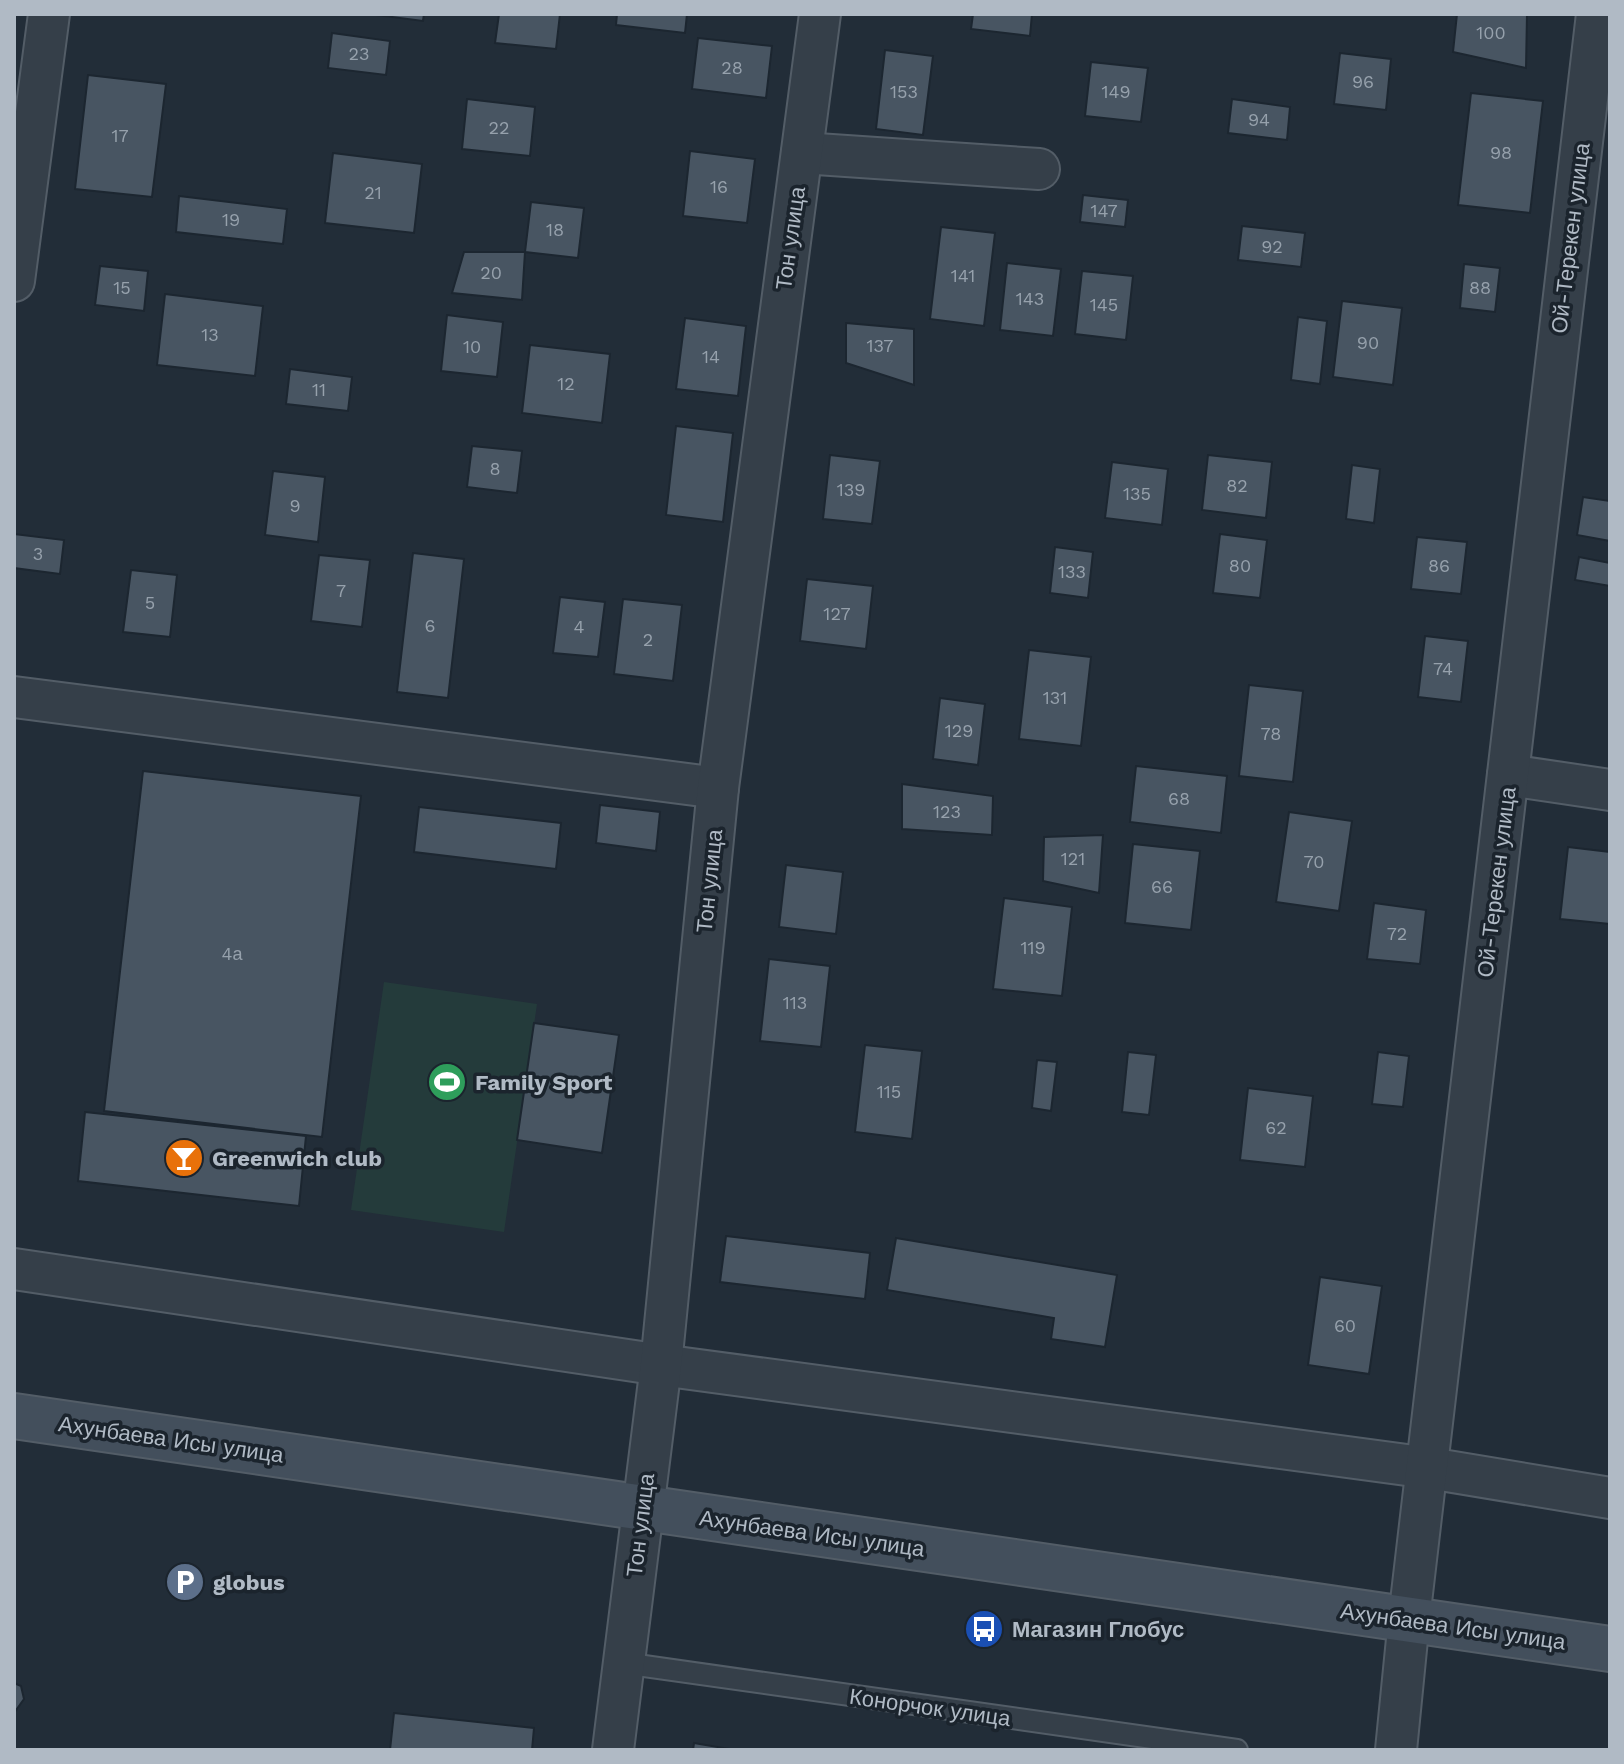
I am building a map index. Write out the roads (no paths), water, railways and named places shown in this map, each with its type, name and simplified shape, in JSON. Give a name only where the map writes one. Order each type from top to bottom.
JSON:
[{"type":"main road","name":"Ахунбаева Исы улица","points":[[14,1416],[1610,1649]]},
{"type":"street","points":[[14,281],[49,14]]},
{"type":"street","name":"Тон улица","points":[[613,1750],[661,1365],[718,788],[820,14]]},
{"type":"street","name":"Ой-Терекен улица","points":[[1396,1750],[1597,14]]},
{"type":"street","points":[[802,153],[1039,169]]},
{"type":"street","points":[[14,697],[718,788]]},
{"type":"street","points":[[1508,775],[1610,790]]},
{"type":"street","points":[[14,1269],[661,1365],[1429,1468],[1610,1498]]},
{"type":"lane","name":"Конорчок улица","points":[[623,1663],[1237,1750]]},
{"type":"place","name":"Family Sport","points":[[447,1082]]},
{"type":"place","name":"Greenwich club","points":[[184,1158]]},
{"type":"place","name":"globus","points":[[185,1582]]},
{"type":"place","name":"Магазин Глобус","points":[[984,1629]]}]
